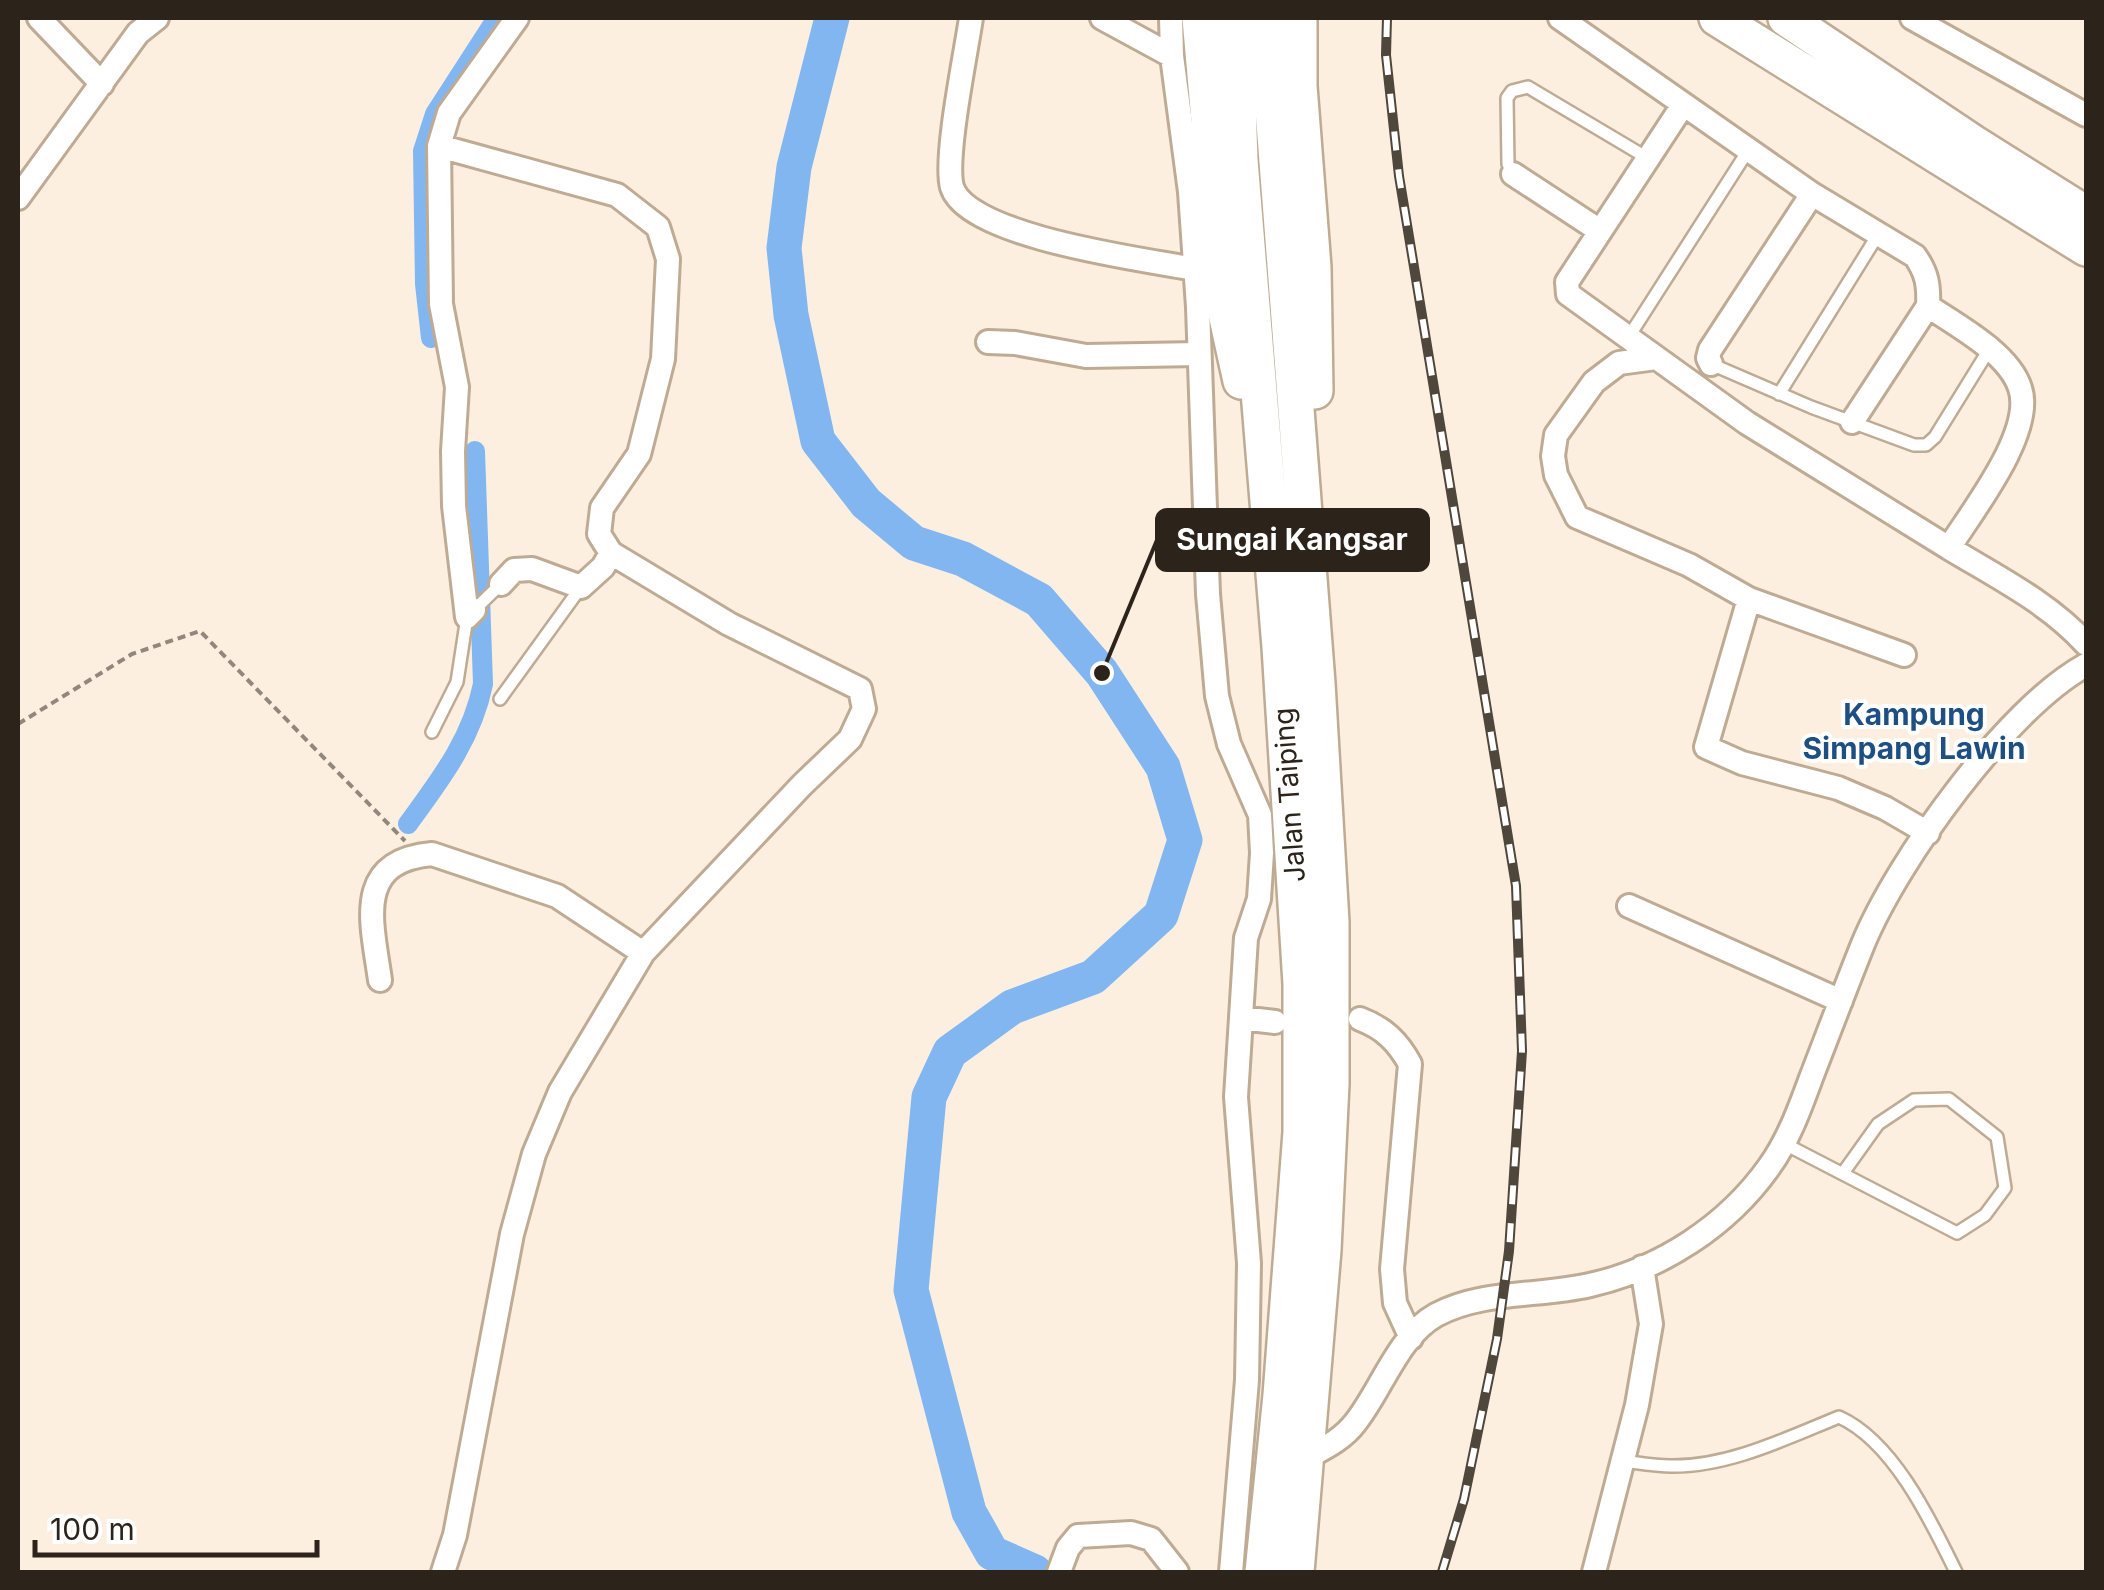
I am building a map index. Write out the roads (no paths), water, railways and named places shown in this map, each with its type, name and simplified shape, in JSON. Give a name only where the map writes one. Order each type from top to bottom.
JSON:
[{"type":"highway","points":[[1200,18],[1226,313],[1263,454]]},
{"type":"highway","name":"Jalan Taiping","points":[[1235,18],[1240,160],[1301,984],[1300,1151],[1282,1395],[1262,1572]]},
{"type":"highway","name":"Jalan Taiping","points":[[1266,18],[1331,922],[1332,1084],[1323,1250],[1296,1572]]},
{"type":"highway","points":[[1299,18],[1300,86],[1314,267],[1315,376],[1312,448],[1302,507]]},
{"type":"highway","points":[[1717,18],[2086,248]]},
{"type":"highway","points":[[1786,18],[1973,144],[2086,214]]},
{"type":"street","points":[[39,18],[102,84]]},
{"type":"street","points":[[18,198],[138,32],[157,18]]},
{"type":"street","points":[[471,614],[454,506],[452,452],[457,387],[441,304],[439,146],[450,113],[517,18]]},
{"type":"street","points":[[970,18],[951,160],[952,186],[960,201],[994,222],[1045,239],[1195,268]]},
{"type":"street","points":[[1102,18],[1172,56]]},
{"type":"street","points":[[1171,18],[1172,56],[1190,192],[1208,594],[1217,696],[1229,744],[1260,815],[1259,899],[1246,938],[1236,1097],[1249,1263],[1248,1340],[1231,1572]]},
{"type":"street","points":[[1560,18],[1812,194],[1915,256],[1926,270],[1930,286],[1928,306],[1852,422]]},
{"type":"street","points":[[1912,18],[2086,115]]},
{"type":"street","points":[[1683,105],[1600,231],[1565,289],[1568,294],[1746,424],[2028,595],[2069,625],[2086,644]]},
{"type":"street","points":[[439,146],[617,195],[658,227],[668,260],[664,359],[640,454],[602,508],[599,534],[611,553],[729,624],[860,689],[864,709],[850,739],[802,784],[643,953],[560,1092],[534,1154],[512,1234],[455,1535],[443,1572]]},
{"type":"street","points":[[1513,174],[1600,231]]},
{"type":"street","points":[[1711,364],[1710,350],[1812,194]]},
{"type":"street","points":[[1928,306],[1990,348],[2020,386],[2023,413],[2008,452],[1949,548]]},
{"type":"street","points":[[988,342],[1086,356],[1199,354]]},
{"type":"street","points":[[1656,358],[1619,363],[1594,382],[1556,434],[1552,456],[1556,476],[1578,517],[1689,565],[1749,599],[1904,655]]},
{"type":"street","points":[[501,584],[514,570],[532,569],[581,587],[611,553]]},
{"type":"street","points":[[1749,599],[1706,747],[1742,762],[1838,788],[1928,832]]},
{"type":"street","points":[[1306,1458],[1337,1441],[1354,1425],[1411,1338],[1431,1318],[1466,1302],[1591,1285],[1661,1260],[1707,1231],[1745,1196],[1771,1165],[1798,1112],[1865,940],[1895,879],[2003,736],[2033,704],[2086,665]]},
{"type":"street","points":[[380,980],[371,918],[375,888],[388,868],[404,856],[432,854],[557,896],[643,953]]},
{"type":"street","points":[[1629,906],[1841,1002]]},
{"type":"street","points":[[1241,1018],[1275,1022]]},
{"type":"street","points":[[1360,1020],[1378,1026],[1392,1038],[1410,1064],[1392,1268],[1395,1303],[1411,1338]]},
{"type":"street","points":[[1594,1572],[1638,1405],[1651,1324],[1642,1267]]},
{"type":"street","points":[[1059,1572],[1068,1548],[1078,1536],[1131,1533],[1151,1539],[1177,1572]]},
{"type":"lane","points":[[1513,174],[1508,164],[1507,98],[1512,90],[1528,87],[1649,159]]},
{"type":"lane","points":[[1628,338],[1749,149]]},
{"type":"lane","points":[[1779,394],[1879,234]]},
{"type":"lane","points":[[1711,364],[1852,422],[1914,445],[1926,445],[1935,437],[1990,348]]},
{"type":"lane","points":[[432,732],[457,682],[471,614],[501,584]]},
{"type":"lane","points":[[500,699],[581,587]]},
{"type":"lane","points":[[1782,1143],[1957,1234],[1985,1215],[2005,1188],[1997,1137],[1949,1099],[1914,1100],[1878,1124],[1843,1174]]},
{"type":"lane","points":[[1623,1461],[1670,1466],[1701,1464],[1774,1443],[1839,1416],[1855,1424],[1916,1495],[1956,1572]]},
{"type":"waterway","points":[[431,338],[425,284],[423,151],[435,114],[497,18]]},
{"type":"waterway","points":[[832,18],[794,167],[784,248],[791,315],[818,441],[866,503],[914,543],[963,559],[1039,600],[1102,673],[1163,767],[1185,840],[1161,915],[1093,977],[1012,1007],[950,1052],[929,1097],[911,1290],[969,1512],[992,1553],[1035,1572]]},
{"type":"waterway","points":[[408,824],[463,741],[483,684],[475,451]]},
{"type":"railway","points":[[1387,18],[1386,55],[1399,176],[1516,886],[1522,1051],[1509,1251],[1497,1339],[1464,1499],[1442,1572]]},
{"type":"place","name":"Sungai Kangsar","points":[[1102,673]]},
{"type":"district","name":"Kampung Simpang Lawin","points":[[1914,731]]}]
